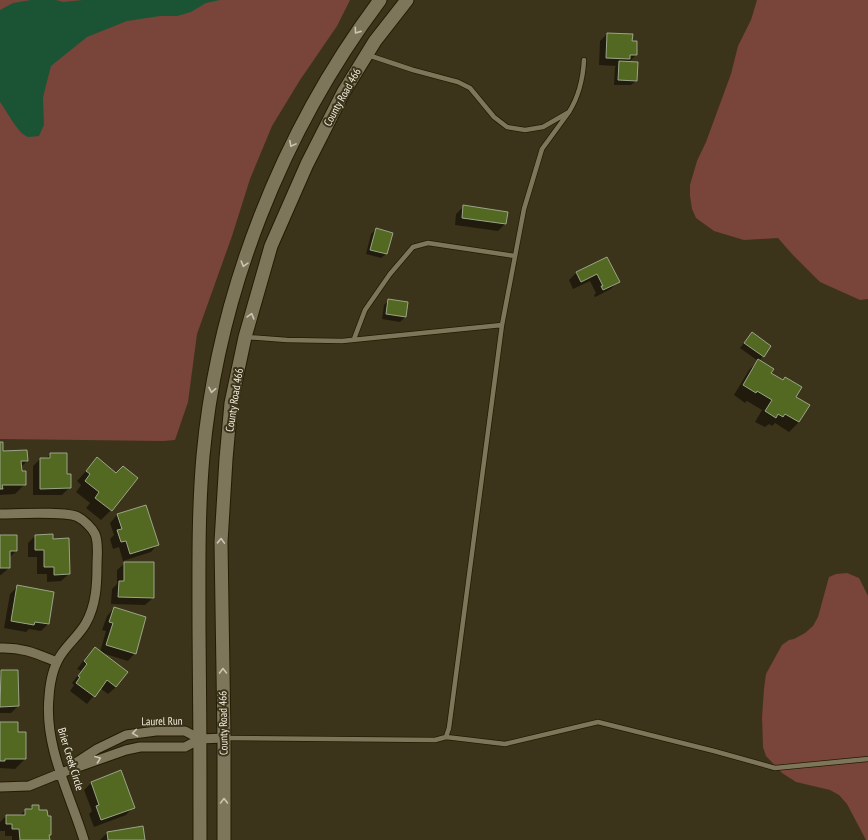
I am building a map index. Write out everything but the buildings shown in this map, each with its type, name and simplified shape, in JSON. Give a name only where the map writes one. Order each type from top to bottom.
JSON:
[{"type":"main road","name":"County Road 466","points":[[200,840],[199,541],[203,456],[211,396],[223,336],[251,239],[289,149],[327,78],[380,0]]},
{"type":"main road","name":"County Road 466","points":[[224,840],[221,542],[226,459],[232,403],[245,337],[271,246],[307,164],[343,93],[375,41],[407,0]]},
{"type":"main road","points":[[231,307],[232,324],[237,334],[245,337]]},
{"type":"street","name":"Brier Creek Circle","points":[[0,514],[67,514],[78,517],[86,522],[95,534],[95,598],[86,624],[62,653],[53,670],[50,685],[48,713],[51,742],[84,840]]},
{"type":"street","points":[[0,648],[23,649],[57,662]]},
{"type":"street","name":"Laurel Run","points":[[61,773],[97,749],[126,735],[156,731],[185,730],[200,739]]},
{"type":"street","points":[[200,739],[224,738]]},
{"type":"street","name":"Laurel Run","points":[[0,787],[30,786],[61,773],[126,750],[140,748],[185,747],[200,739]]},
{"type":"lane","points":[[367,54],[413,70],[458,82],[470,88],[494,117],[506,127],[525,130],[543,127],[569,112]]},
{"type":"lane","points":[[446,737],[449,728],[502,325],[524,209],[542,149],[576,100],[583,72],[584,60]]},
{"type":"lane","points":[[354,339],[365,310],[390,274],[413,246],[428,243],[515,256]]},
{"type":"lane","points":[[245,337],[287,340],[342,341],[502,325]]},
{"type":"lane","points":[[224,738],[435,740],[446,737],[504,744],[598,722],[775,768],[868,760]]},
{"type":"shaded area","points":[[0,0],[350,0],[337,26],[300,80],[272,126],[250,179],[232,236],[197,334],[188,402],[175,440],[0,439]]},
{"type":"shaded area","points":[[31,0],[56,0],[63,2],[83,0],[220,0],[206,3],[191,12],[177,16],[160,16],[127,21],[87,37],[51,66],[43,98],[44,125],[39,136],[29,137],[25,136],[17,128],[0,102],[0,10],[13,3]]},
{"type":"shaded area","points":[[757,0],[868,0],[868,299],[860,300],[820,282],[778,238],[744,240],[714,231],[696,218],[692,209],[690,185],[697,161],[706,142],[731,74],[738,46],[751,20]]},
{"type":"shaded area","points":[[847,573],[859,578],[868,596],[868,840],[866,840],[847,804],[839,795],[830,790],[796,782],[782,773],[766,756],[763,747],[762,717],[766,674],[782,645],[805,633],[813,626],[818,617],[829,577],[836,574]]}]
